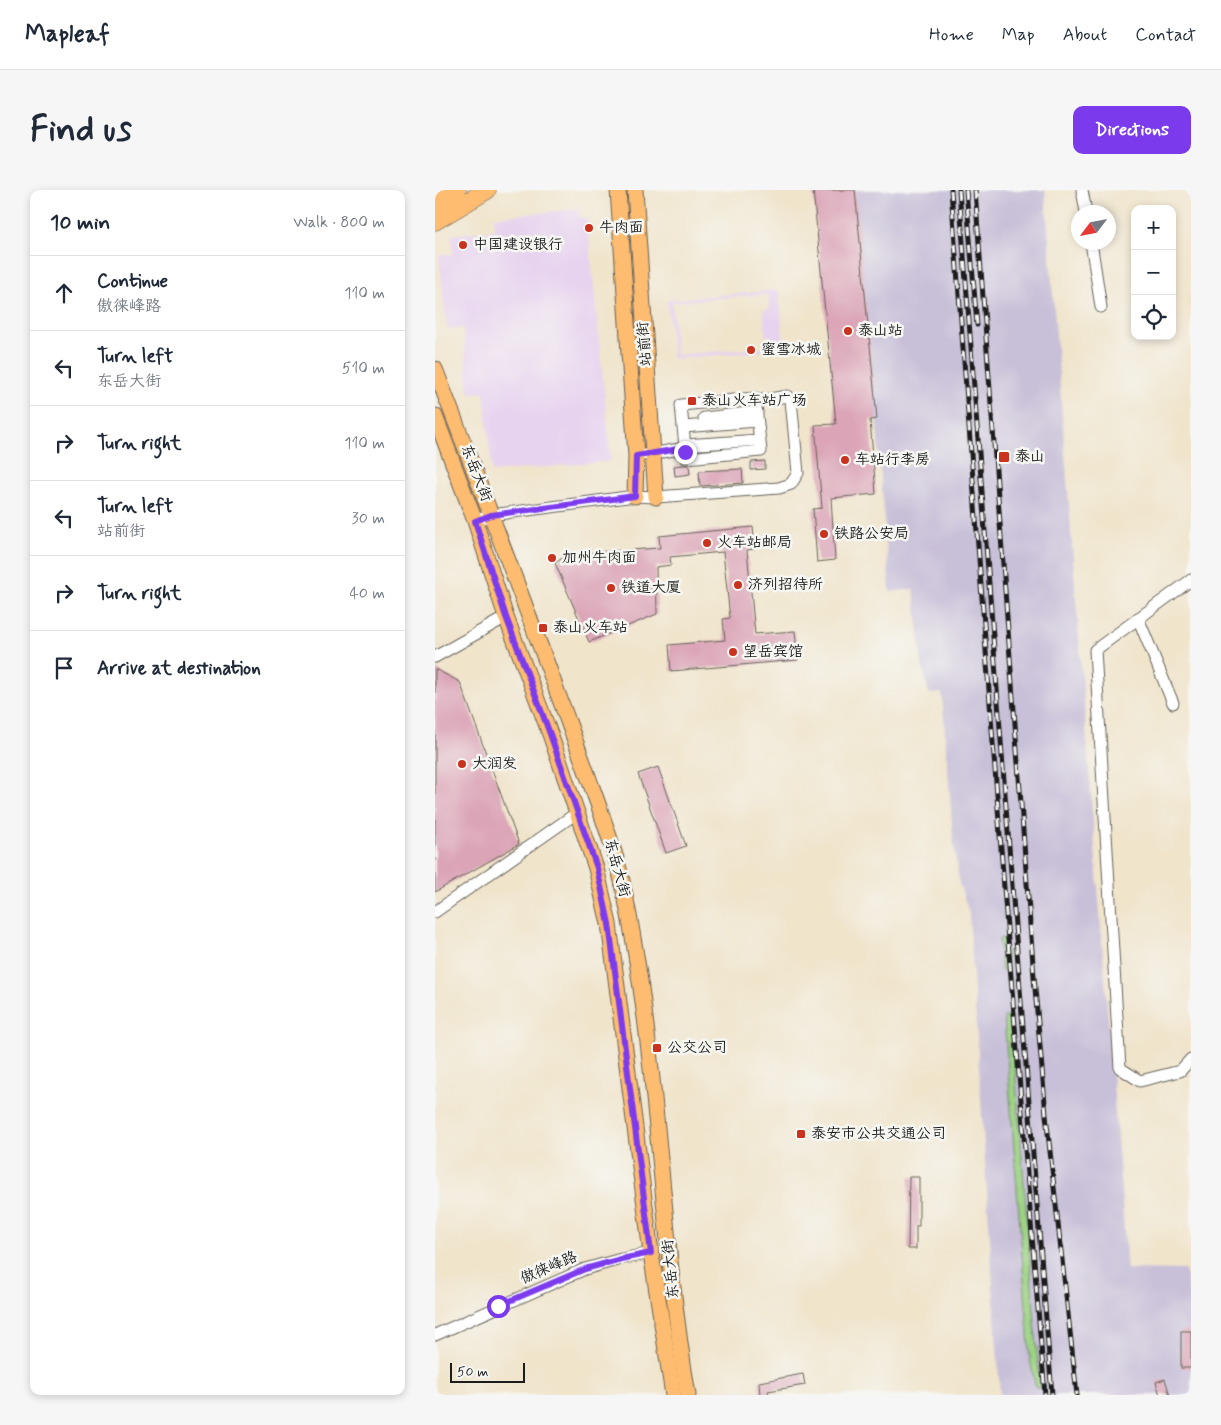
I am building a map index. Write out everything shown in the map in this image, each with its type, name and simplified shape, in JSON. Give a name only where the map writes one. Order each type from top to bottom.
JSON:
[{"type":"highway","points":[[435,203],[457,190]]},
{"type":"highway","points":[[435,221],[487,190]]},
{"type":"main road","name":"站前街","points":[[619,190],[636,456],[635,496]]},
{"type":"main road","name":"站前街","points":[[635,190],[656,497]]},
{"type":"main road","name":"东岳大街","points":[[435,369],[597,801],[621,878],[635,946],[660,1154],[668,1251],[688,1395]]},
{"type":"main road","name":"东岳大街","points":[[435,416],[475,521],[506,617],[597,868],[609,924],[651,1253],[673,1395]]},
{"type":"main road","points":[[651,1253],[668,1251]]},
{"type":"street","points":[[1082,190],[1085,205]]},
{"type":"street","points":[[1092,250],[1101,308]]},
{"type":"street","points":[[475,521],[491,515],[635,496],[656,497],[779,488],[791,484],[798,473],[791,400],[788,396],[758,423],[684,435],[654,454],[636,456]]},
{"type":"street","points":[[684,435],[681,405],[755,398],[758,423]]},
{"type":"street","points":[[684,435],[758,423]]},
{"type":"street","points":[[1191,580],[1095,650],[1120,1068],[1140,1081],[1180,1071],[1191,1059]]},
{"type":"street","points":[[435,657],[506,617]]},
{"type":"street","points":[[1138,618],[1173,703]]},
{"type":"street","points":[[435,912],[578,812]]},
{"type":"street","name":"傲徕峰路","points":[[435,1335],[585,1269],[651,1253]]},
{"type":"shaded area","points":[[855,190],[1045,190],[1127,1269],[1185,1270],[1191,1300],[1191,1395],[1000,1395],[969,913],[959,883],[953,837],[942,693],[929,694],[922,664],[914,589],[890,592],[873,376]]},
{"type":"shaded area","points":[[579,209],[580,218],[587,217],[611,461],[492,472],[484,392],[469,393],[463,328],[447,329],[439,255],[453,254],[451,235],[495,230],[494,217]]},
{"type":"shaded area","points":[[779,290],[784,349],[673,359],[667,300]],"holes":[[[768,294],[770,309],[763,310],[766,336],[772,336],[773,347],[676,355],[672,302]]]},
{"type":"green space","points":[[1005,938],[1008,971],[1002,971],[999,939]]},
{"type":"green space","points":[[1011,1016],[1040,1388],[1036,1388],[1030,1360],[1004,1017]]},
{"type":"building","name":"泰山站","points":[[813,190],[855,190],[877,419],[870,420],[876,494],[831,498],[835,560],[817,562],[813,509],[822,508],[815,425],[836,424]]},
{"type":"building","points":[[765,461],[765,469],[751,470],[751,462]]},
{"type":"building","points":[[689,465],[690,474],[675,476],[674,466]]},
{"type":"building","points":[[742,469],[743,483],[700,486],[699,471]]},
{"type":"building","points":[[753,527],[755,549],[747,550],[755,634],[795,631],[798,660],[671,671],[669,645],[725,640],[723,619],[730,618],[723,552],[670,557],[671,565],[656,567],[657,614],[589,642],[555,563],[569,554],[660,548],[659,536]]},
{"type":"building","name":"大润发","points":[[435,669],[460,682],[519,844],[435,892]]},
{"type":"building","points":[[658,767],[686,846],[666,853],[638,774]]},
{"type":"building","points":[[909,1177],[919,1177],[919,1226],[916,1226],[916,1249],[908,1249]]},
{"type":"building","points":[[1181,1331],[1191,1331],[1191,1368],[1181,1368]]},
{"type":"building","points":[[803,1374],[805,1385],[768,1391],[769,1395],[760,1395],[759,1382]]},
{"type":"building","points":[[1165,1379],[1170,1395],[1160,1395],[1156,1382]]},
{"type":"railway","points":[[951,190],[1008,940],[1045,1395]]},
{"type":"railway","points":[[959,190],[1052,1395]]},
{"type":"railway","points":[[966,190],[977,325]]},
{"type":"railway","points":[[975,190],[1034,977],[1046,1115],[1077,1395]]},
{"type":"place","name":"牛肉面","points":[[589,228]]},
{"type":"place","name":"中国建设银行","points":[[463,245]]},
{"type":"place","name":"泰山站","points":[[848,331]]},
{"type":"place","name":"蜜雪冰城","points":[[751,350]]},
{"type":"place","name":"泰山火车站广场","points":[[692,401]]},
{"type":"place","name":"泰山","points":[[1004,457]]},
{"type":"place","name":"车站行李房","points":[[845,460]]},
{"type":"place","name":"铁路公安局","points":[[824,534]]},
{"type":"place","name":"火车站邮局","points":[[707,543]]},
{"type":"place","name":"加州牛肉面","points":[[552,558]]},
{"type":"place","name":"济列招待所","points":[[738,585]]},
{"type":"place","name":"铁道大厦","points":[[611,588]]},
{"type":"place","name":"泰山火车站","points":[[543,628]]},
{"type":"place","name":"望岳宾馆","points":[[733,652]]},
{"type":"place","name":"大润发","points":[[462,764]]},
{"type":"place","name":"公交公司","points":[[657,1048]]},
{"type":"place","name":"泰安市公共交通公司","points":[[801,1134]]},
{"type":"route","points":[[498,1306],[585,1269],[651,1253],[609,924],[597,868],[506,617],[475,521],[491,515],[635,496],[636,456],[685,448],[685,452]]}]
